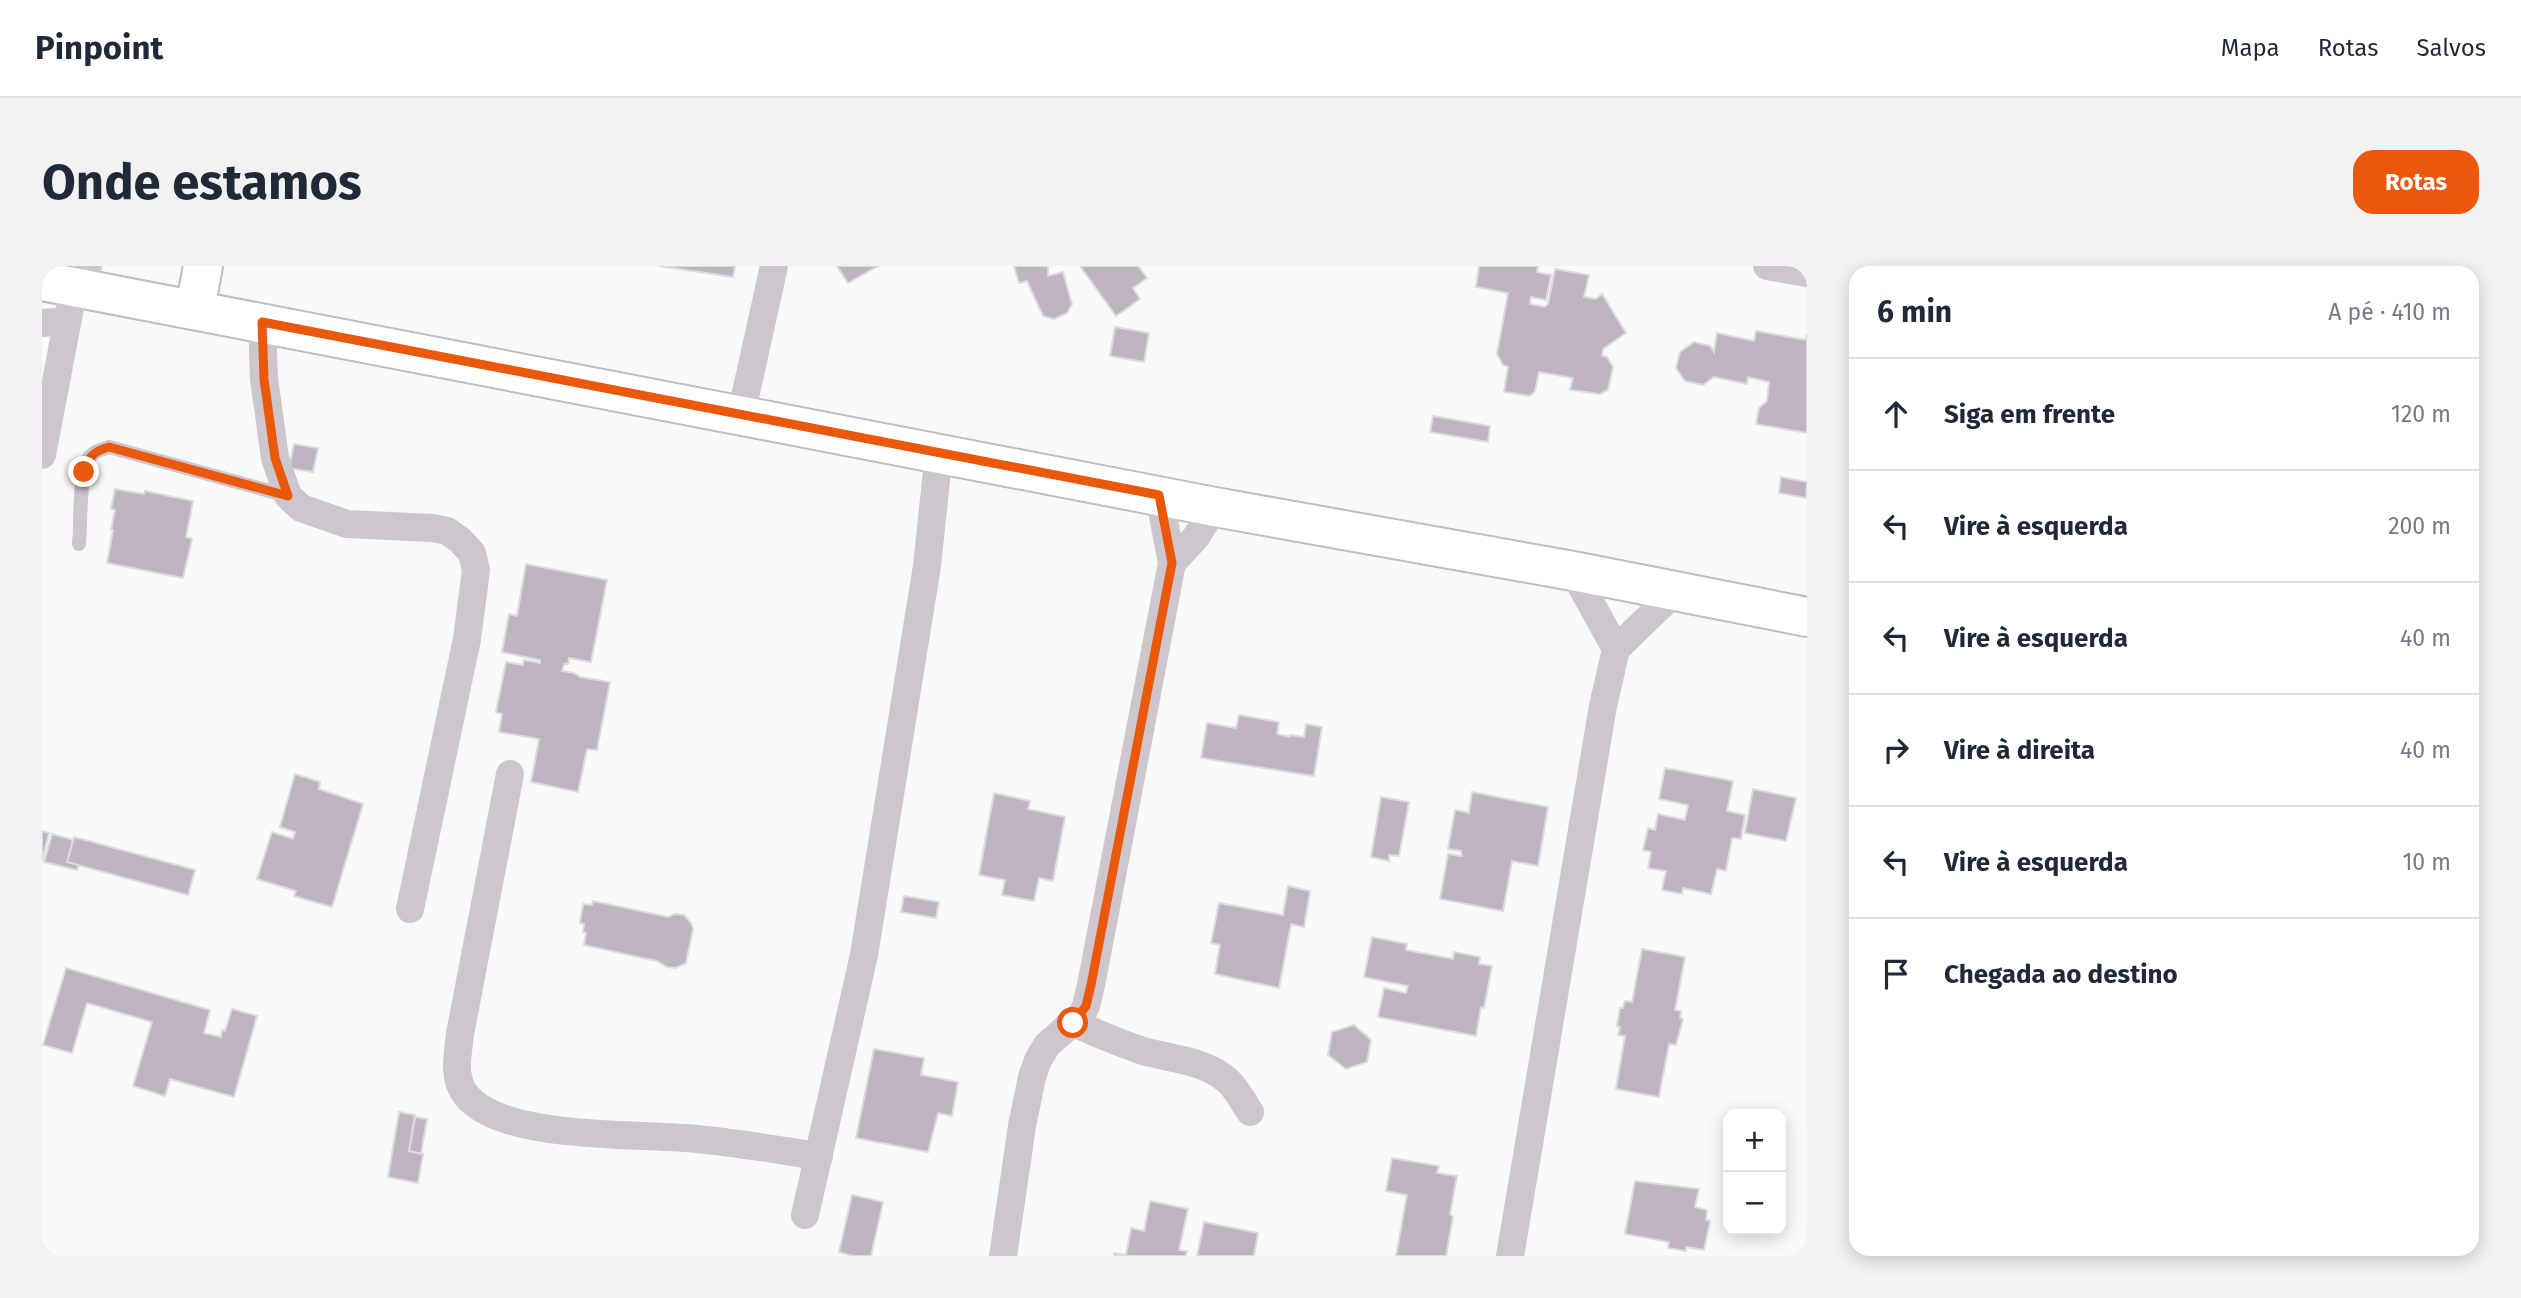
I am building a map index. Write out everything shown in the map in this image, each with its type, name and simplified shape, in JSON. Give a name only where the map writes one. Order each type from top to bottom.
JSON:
[{"type":"street","points":[[195,309],[203,266]]},
{"type":"street","points":[[741,415],[774,266]]},
{"type":"street","points":[[1767,266],[1807,273]]},
{"type":"street","points":[[42,455],[49,380],[63,296],[195,309],[1215,507],[1573,571],[1807,617]]},
{"type":"street","points":[[262,322],[264,379],[275,458],[288,496],[301,508],[347,524],[447,531],[472,553],[476,570],[467,639],[410,909]]},
{"type":"street","points":[[805,1215],[864,955],[927,566],[939,452]]},
{"type":"street","points":[[1003,1256],[1032,1077],[1047,1045],[1073,1023],[1086,1006],[1091,985],[1172,563],[1159,495]]},
{"type":"street","points":[[1172,563],[1196,537],[1215,507]]},
{"type":"street","points":[[1573,571],[1616,649]]},
{"type":"street","points":[[1510,1256],[1603,706],[1616,649],[1675,592]]},
{"type":"street","points":[[510,774],[460,1034],[458,1082],[465,1094],[476,1106],[493,1115],[554,1130],[697,1139],[819,1156]]},
{"type":"street","points":[[1073,1023],[1121,1044],[1166,1058],[1191,1061],[1210,1069],[1229,1081],[1250,1112]]},
{"type":"lane","points":[[79,544],[87,460],[96,450],[109,447],[288,496]]},
{"type":"building","points":[[659,266],[735,266],[733,277]]},
{"type":"building","points":[[837,266],[878,266],[848,283]]},
{"type":"building","points":[[1014,266],[1048,266],[1048,276],[1063,272],[1072,304],[1067,313],[1054,319],[1043,316],[1027,281],[1019,283]]},
{"type":"building","points":[[1080,266],[1138,266],[1147,278],[1133,288],[1140,299],[1116,316]]},
{"type":"building","points":[[1479,266],[1538,266],[1537,272],[1551,275],[1546,300],[1531,297],[1530,304],[1544,307],[1548,304],[1555,269],[1589,275],[1584,297],[1596,299],[1602,294],[1626,333],[1603,349],[1602,356],[1607,357],[1613,367],[1608,390],[1600,394],[1570,390],[1573,378],[1539,372],[1535,391],[1530,396],[1504,392],[1508,367],[1503,365],[1497,354],[1508,293],[1476,287]]},
{"type":"building","points":[[1115,327],[1149,333],[1144,362],[1110,356]]},
{"type":"building","points":[[1756,331],[1806,340],[1807,334],[1807,433],[1756,424],[1759,408],[1767,401],[1769,382],[1748,377],[1747,384],[1714,377],[1703,385],[1685,381],[1676,368],[1680,352],[1694,342],[1710,346],[1714,352],[1717,333],[1754,341]]},
{"type":"building","points":[[1433,416],[1490,426],[1488,442],[1430,432]]},
{"type":"building","points":[[294,444],[318,448],[313,472],[289,468]]},
{"type":"building","points":[[1781,477],[1807,482],[1806,498],[1779,493]]},
{"type":"building","points":[[115,489],[144,494],[145,491],[193,501],[186,537],[192,539],[183,578],[107,563],[113,530],[115,510],[111,509]]},
{"type":"building","points":[[526,564],[607,580],[591,662],[569,658],[562,671],[610,682],[597,750],[587,749],[578,792],[531,782],[539,739],[499,732],[502,714],[496,712],[506,662],[523,665],[524,660],[540,663],[540,660],[502,652],[509,614],[517,616]]},
{"type":"building","points":[[1239,715],[1279,722],[1277,734],[1290,737],[1304,737],[1306,724],[1322,727],[1314,776],[1201,758],[1207,723],[1236,728]]},
{"type":"building","points":[[1665,768],[1733,781],[1727,811],[1745,815],[1741,839],[1732,838],[1726,871],[1717,869],[1711,894],[1683,888],[1682,894],[1662,890],[1666,871],[1648,868],[1651,852],[1643,850],[1648,828],[1655,830],[1658,814],[1685,820],[1688,805],[1659,799]]},
{"type":"building","points":[[295,774],[320,782],[319,789],[363,804],[332,907],[294,896],[296,891],[257,879],[272,832],[293,839],[295,832],[280,827]]},
{"type":"building","points":[[1753,789],[1796,798],[1786,841],[1745,833]]},
{"type":"building","points":[[1472,792],[1548,807],[1538,866],[1512,861],[1503,911],[1440,899],[1448,854],[1462,856],[1461,851],[1448,849],[1455,810],[1469,813]]},
{"type":"building","points":[[994,793],[1030,801],[1028,809],[1065,817],[1053,881],[1039,878],[1034,901],[1002,895],[1005,880],[979,875]]},
{"type":"building","points":[[1381,797],[1409,802],[1399,856],[1389,855],[1389,861],[1371,857]]},
{"type":"building","points":[[42,831],[49,833],[42,860]]},
{"type":"building","points":[[52,834],[73,840],[67,862],[78,865],[77,870],[44,862]]},
{"type":"building","points":[[74,837],[195,870],[188,895],[67,862]]},
{"type":"building","points":[[1288,886],[1310,891],[1304,927],[1291,924],[1279,988],[1215,974],[1220,945],[1211,943],[1219,903],[1283,915]]},
{"type":"building","points":[[904,896],[939,902],[936,918],[901,912]]},
{"type":"building","points":[[593,901],[668,917],[675,914],[684,915],[693,929],[686,963],[676,968],[667,967],[657,961],[584,945],[586,933],[583,932],[584,924],[580,923],[583,904],[592,905]]},
{"type":"building","points":[[1372,937],[1407,944],[1406,950],[1453,959],[1454,952],[1480,957],[1479,964],[1492,966],[1476,1036],[1378,1017],[1384,988],[1406,993],[1408,986],[1364,977]]},
{"type":"building","points":[[1642,949],[1685,957],[1675,1010],[1681,1011],[1680,1018],[1683,1019],[1676,1045],[1669,1044],[1659,1097],[1616,1089],[1625,1036],[1618,1035],[1620,1008],[1623,1008],[1625,1001],[1632,1002]]},
{"type":"building","points":[[66,968],[210,1010],[204,1033],[221,1037],[232,1009],[257,1016],[234,1097],[170,1079],[165,1096],[133,1086],[152,1022],[87,1003],[72,1053],[43,1045]]},
{"type":"building","points":[[1354,1025],[1371,1040],[1367,1062],[1346,1069],[1328,1055],[1332,1032]]},
{"type":"building","points":[[874,1049],[924,1058],[921,1075],[958,1082],[952,1116],[938,1113],[928,1152],[856,1138]]},
{"type":"building","points":[[399,1112],[415,1115],[409,1151],[423,1154],[418,1183],[388,1177]]},
{"type":"building","points":[[415,1117],[427,1119],[421,1154],[409,1151]]},
{"type":"building","points":[[1392,1158],[1439,1166],[1437,1173],[1457,1176],[1446,1256],[1396,1256],[1407,1195],[1386,1191]]},
{"type":"building","points":[[1635,1181],[1699,1189],[1695,1207],[1707,1210],[1706,1220],[1710,1221],[1704,1250],[1668,1248],[1669,1242],[1625,1234]]},
{"type":"building","points":[[852,1195],[883,1202],[871,1256],[853,1256],[839,1252]]},
{"type":"building","points":[[1150,1201],[1188,1209],[1179,1250],[1187,1251],[1186,1256],[1114,1256],[1114,1253],[1126,1255],[1131,1228],[1144,1231]]},
{"type":"building","points":[[1204,1222],[1258,1233],[1254,1256],[1197,1256]]},
{"type":"route","points":[[84,472],[87,460],[96,450],[109,447],[288,496],[275,458],[264,379],[262,322],[1159,495],[1172,563],[1091,985],[1086,1006],[1073,1023]]}]
